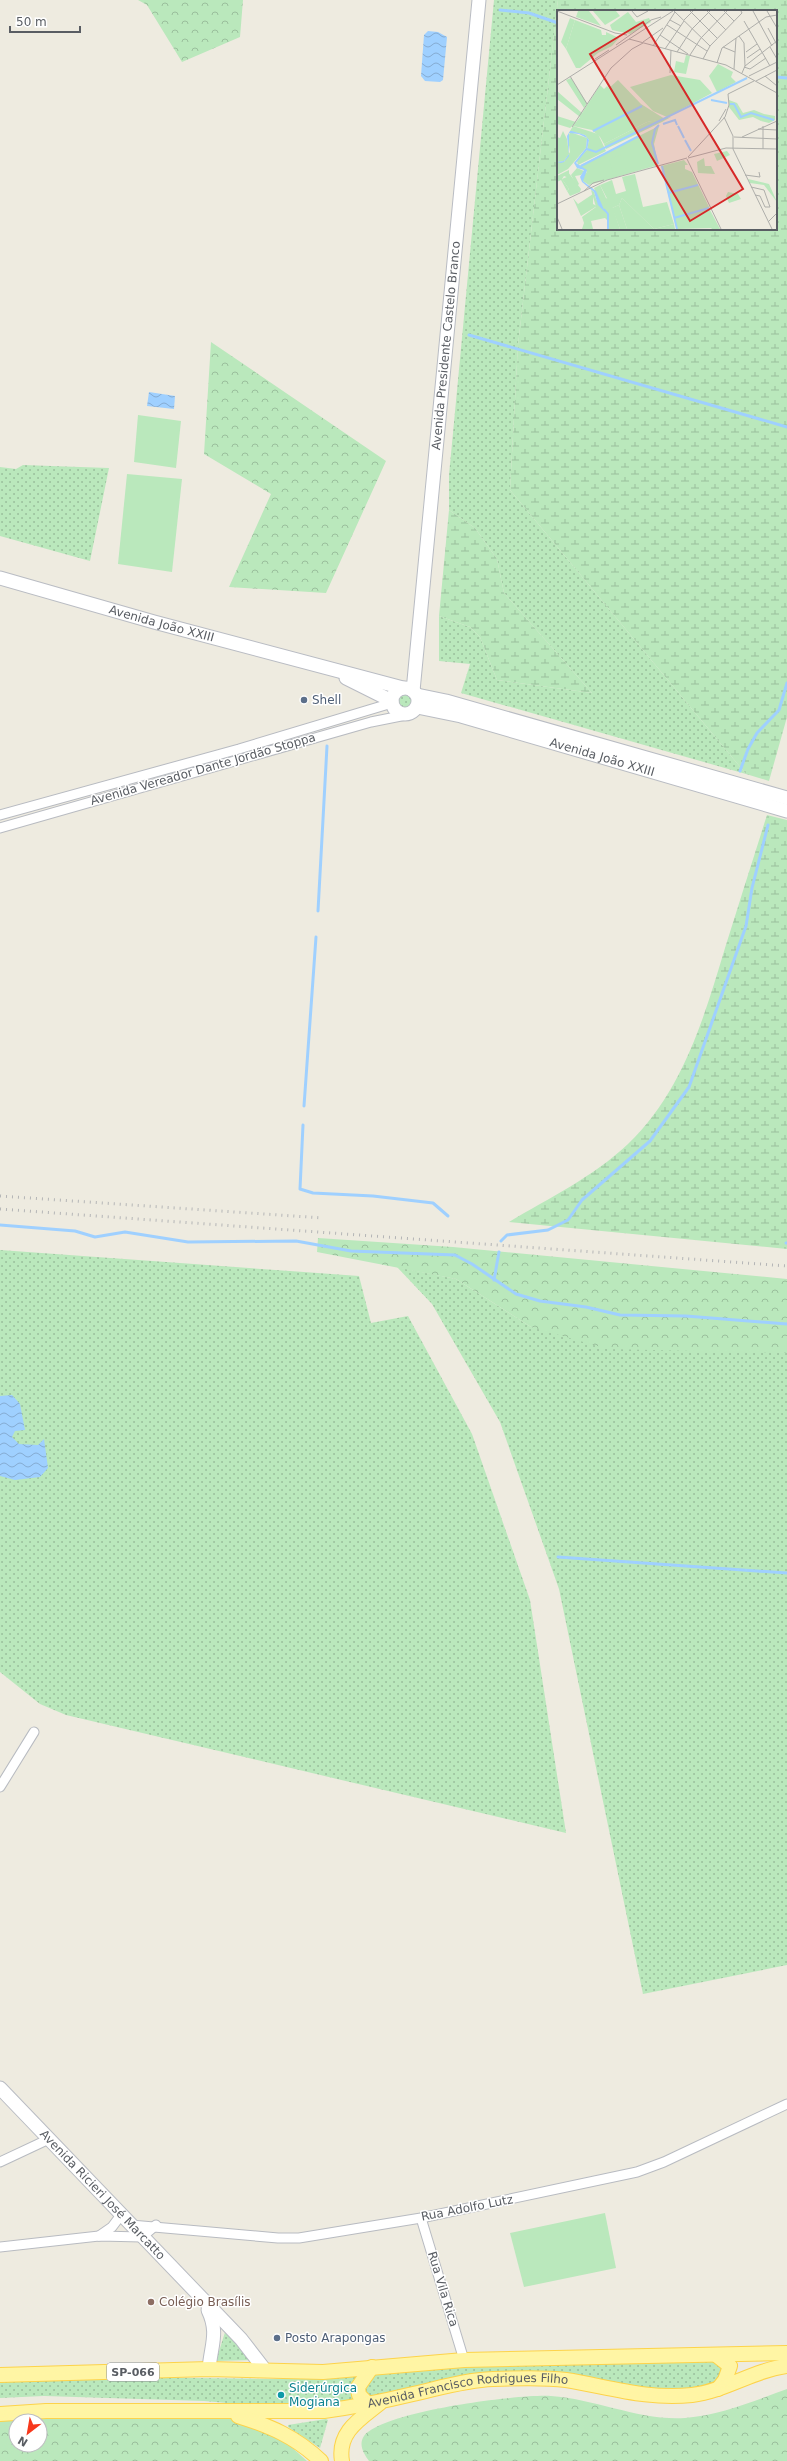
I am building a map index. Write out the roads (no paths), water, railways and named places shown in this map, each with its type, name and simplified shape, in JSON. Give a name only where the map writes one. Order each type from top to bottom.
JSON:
[{"type":"main road","name":"Avenida Presidente Castelo Branco","points":[[413,695],[479,0]]},
{"type":"main road","name":"Avenida João XXIII","points":[[0,578],[324,667],[413,695],[461,706],[787,798]]},
{"type":"main road","name":"Avenida João XXIII","points":[[324,667],[392,702]]},
{"type":"main road","points":[[397,691],[413,695],[414,711],[406,714],[397,712],[392,702],[397,691]]},
{"type":"main road","name":"Avenida João XXIII","points":[[413,695],[461,716],[787,811]]},
{"type":"main road","name":"Avenida Ricieri José Marcatto","points":[[0,2088],[241,2339],[265,2370]]},
{"type":"main road","name":"Avenida Ricieri José Marcatto","points":[[204,2301],[215,2324],[216,2333],[209,2370]]},
{"type":"main road","points":[[342,2461],[345,2435],[375,2403],[359,2395],[358,2387],[372,2367],[464,2360],[787,2353]]},
{"type":"main road","points":[[716,2355],[730,2366],[730,2371],[718,2390]]},
{"type":"main road","name":"Avenida Francisco Rodrigues Filho","points":[[0,2414],[46,2411],[324,2411],[375,2403],[437,2388],[492,2379],[565,2380],[629,2393],[658,2397],[692,2395],[718,2390],[760,2373],[787,2366]]},
{"type":"main road","name":"SP-066","points":[[0,2375],[209,2370],[323,2372],[372,2367]]},
{"type":"main road","points":[[222,2412],[268,2425],[304,2446],[321,2461]]},
{"type":"street","name":"Avenida Vereador Dante Jordão Stoppa","points":[[0,815],[239,749],[392,702]]},
{"type":"street","name":"Avenida Vereador Dante Jordão Stoppa","points":[[0,828],[371,722],[406,714]]},
{"type":"street","points":[[0,1787],[34,1732]]},
{"type":"street","name":"Rua Adolfo Lutz","points":[[131,2224],[156,2225],[278,2238],[299,2238],[421,2218],[596,2182],[642,2170],[664,2162],[787,2104]]},
{"type":"street","points":[[0,2162],[49,2139]]},
{"type":"street","points":[[99,2236],[112,2227],[121,2215]]},
{"type":"street","name":"Rua Vila Rica","points":[[421,2218],[464,2360]]},
{"type":"street","points":[[0,2247],[99,2236],[142,2236],[156,2225]]},
{"type":"water","points":[[428,31],[438,32],[447,37],[443,80],[440,82],[425,81],[421,76],[424,35]]},
{"type":"water","points":[[149,392],[175,396],[174,409],[147,406]]},
{"type":"water","points":[[12,1395],[20,1404],[25,1430],[15,1431],[12,1437],[19,1444],[38,1445],[44,1439],[48,1468],[40,1477],[15,1480],[0,1476],[0,1396]]},
{"type":"waterway","points":[[500,10],[529,13],[557,23]]},
{"type":"waterway","points":[[777,77],[787,78]]},
{"type":"waterway","points":[[469,335],[787,427]]},
{"type":"waterway","points":[[740,771],[748,749],[757,733],[779,710],[787,683]]},
{"type":"waterway","points":[[318,911],[327,746]]},
{"type":"waterway","points":[[501,1241],[507,1235],[548,1230],[568,1220],[582,1200],[650,1141],[689,1087],[746,926],[752,888],[768,825]]},
{"type":"waterway","points":[[304,1106],[316,937]]},
{"type":"waterway","points":[[303,1125],[300,1189],[313,1193],[373,1196],[433,1203],[448,1216]]},
{"type":"waterway","points":[[0,1225],[75,1231],[95,1237],[125,1232],[188,1242],[296,1241],[351,1251],[455,1255],[472,1264],[516,1294],[540,1301],[586,1307],[620,1315],[686,1316],[787,1324]]},
{"type":"waterway","points":[[494,1280],[499,1252]]},
{"type":"waterway","points":[[558,1557],[787,1573]]},
{"type":"railway","points":[[0,1196],[323,1218]]},
{"type":"railway","points":[[0,1209],[787,1266]]},
{"type":"place","name":"Shell","points":[[304,700]]},
{"type":"place","name":"Colégio Brasílis","points":[[151,2302]]},
{"type":"place","name":"Posto Arapongas","points":[[277,2338]]},
{"type":"place","name":"Siderúrgica Mogiana","points":[[281,2395]]}]
